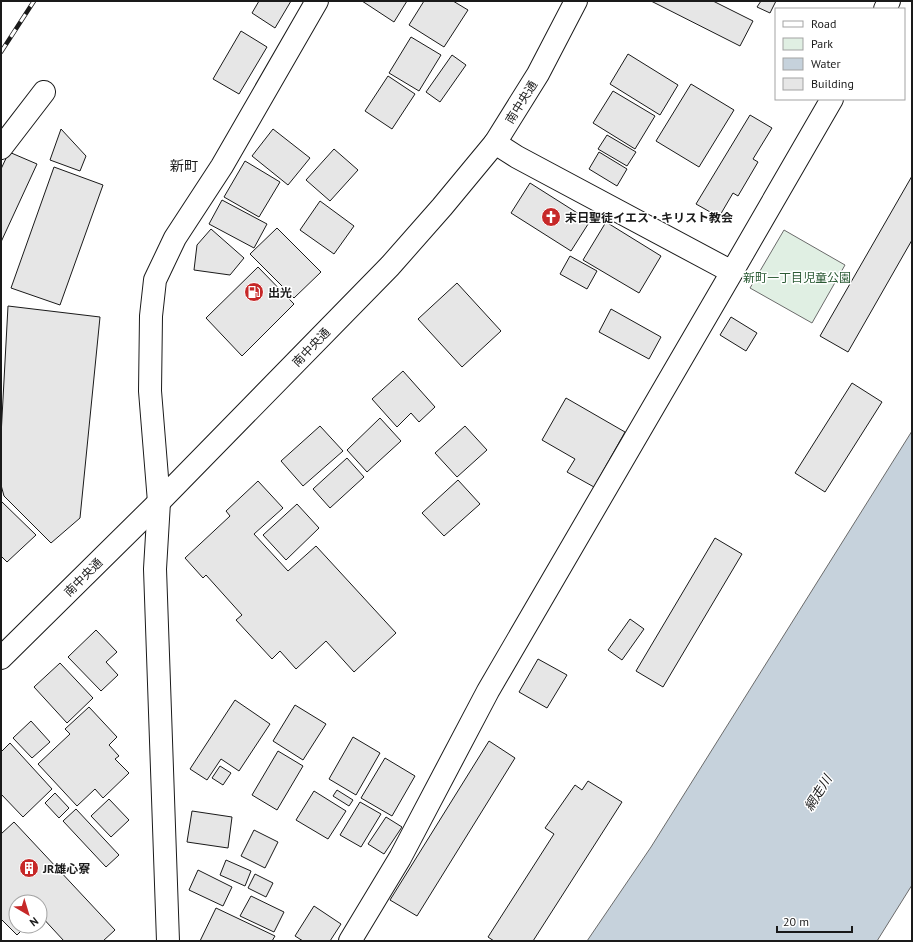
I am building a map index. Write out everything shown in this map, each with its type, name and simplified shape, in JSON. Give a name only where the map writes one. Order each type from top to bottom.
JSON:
[{"type":"main road","points":[[168,941],[155,569],[159,502],[150,391],[151,316],[155,280],[175,238],[222,166],[317,1]]},
{"type":"main road","name":"南中央通","points":[[3,653],[159,502],[390,266],[495,143],[538,74],[576,1]]},
{"type":"main road","points":[[1,148],[44,92]]},
{"type":"main road","points":[[350,941],[400,858],[488,691],[831,100]]},
{"type":"main road","points":[[495,143],[517,157],[732,272]]},
{"type":"green space","name":"新町一丁目児童公園","points":[[784,230],[845,265],[812,323],[750,288]]},
{"type":"water","name":"網走川","points":[[912,431],[912,885],[877,941],[587,941],[651,847]]},
{"type":"building","points":[[259,1],[291,1],[275,28],[252,13]]},
{"type":"building","points":[[362,1],[407,1],[394,22]]},
{"type":"building","points":[[424,1],[453,1],[468,10],[444,47],[409,25]]},
{"type":"building","points":[[651,1],[713,1],[753,21],[740,46]]},
{"type":"building","points":[[761,1],[776,1],[770,13],[757,7]]},
{"type":"building","points":[[241,31],[267,47],[239,94],[213,79]]},
{"type":"building","points":[[411,37],[441,55],[419,91],[389,73]]},
{"type":"building","points":[[628,54],[678,85],[660,115],[610,84]]},
{"type":"building","points":[[452,55],[466,65],[440,102],[426,92]]},
{"type":"building","points":[[388,76],[415,94],[392,129],[365,111]]},
{"type":"building","points":[[691,84],[734,110],[699,167],[656,141]]},
{"type":"building","points":[[613,91],[655,116],[635,149],[593,123]]},
{"type":"building","points":[[750,115],[772,128],[753,159],[758,162],[738,196],[733,193],[719,217],[696,204]]},
{"type":"building","points":[[61,129],[86,156],[80,171],[50,160]]},
{"type":"building","points":[[273,129],[310,158],[288,185],[252,156]]},
{"type":"building","points":[[607,135],[636,152],[627,166],[598,149]]},
{"type":"building","points":[[334,149],[358,170],[330,201],[306,180]]},
{"type":"building","points":[[9,152],[37,164],[1,242],[1,169]]},
{"type":"building","points":[[599,152],[627,169],[617,186],[589,169]]},
{"type":"building","points":[[245,161],[280,182],[259,217],[224,197]]},
{"type":"building","points":[[54,167],[103,185],[60,305],[11,288]]},
{"type":"building","points":[[912,176],[912,240],[848,352],[820,336]]},
{"type":"building","name":"末日聖徒イエス・キリスト教会","points":[[530,183],[590,221],[571,251],[511,213]]},
{"type":"building","points":[[222,200],[267,224],[254,248],[209,224]]},
{"type":"building","points":[[320,201],[354,226],[334,254],[300,230]]},
{"type":"building","points":[[606,222],[661,256],[639,293],[583,260]]},
{"type":"building","points":[[277,228],[321,272],[294,298],[250,254]]},
{"type":"building","points":[[211,229],[244,258],[230,275],[194,270],[197,245]]},
{"type":"building","points":[[570,256],[597,271],[587,289],[560,274]]},
{"type":"building","points":[[258,267],[294,304],[242,356],[206,318]]},
{"type":"building","points":[[457,283],[501,331],[462,367],[418,319]]},
{"type":"building","points":[[8,306],[100,317],[80,518],[51,543],[4,496],[1,485],[1,436]]},
{"type":"building","points":[[611,309],[661,337],[649,359],[599,332]]},
{"type":"building","points":[[731,317],[757,333],[746,351],[720,335]]},
{"type":"building","points":[[403,371],[435,407],[419,422],[411,413],[397,427],[372,399]]},
{"type":"building","points":[[852,383],[882,402],[825,492],[795,473]]},
{"type":"building","points":[[566,398],[625,432],[594,487],[567,472],[575,459],[542,440]]},
{"type":"building","points":[[380,418],[401,441],[367,472],[347,450]]},
{"type":"building","points":[[320,426],[343,451],[303,486],[281,461]]},
{"type":"building","points":[[465,426],[487,450],[457,477],[435,453]]},
{"type":"building","points":[[347,458],[364,477],[330,508],[313,489]]},
{"type":"building","points":[[458,480],[480,504],[444,536],[422,513]]},
{"type":"building","points":[[258,481],[283,508],[254,534],[288,571],[316,546],[396,633],[354,672],[326,641],[296,669],[280,651],[272,659],[236,620],[242,615],[206,575],[203,578],[185,558],[230,516],[226,511]]},
{"type":"building","points":[[1,501],[36,535],[7,562],[1,556]]},
{"type":"building","points":[[297,504],[319,528],[286,560],[263,535]]},
{"type":"building","points":[[715,538],[742,554],[663,687],[636,671]]},
{"type":"building","points":[[630,619],[644,629],[622,660],[608,650]]},
{"type":"building","points":[[96,630],[117,652],[106,662],[118,675],[101,691],[68,657]]},
{"type":"building","points":[[538,659],[567,675],[547,708],[519,692]]},
{"type":"building","points":[[60,663],[93,698],[67,723],[34,687]]},
{"type":"building","points":[[235,700],[270,724],[239,771],[221,759],[207,780],[190,769]]},
{"type":"building","points":[[295,705],[326,724],[303,760],[273,741]]},
{"type":"building","points":[[89,707],[117,737],[109,745],[119,756],[115,759],[129,773],[103,798],[95,789],[77,806],[38,764],[70,734],[65,729]]},
{"type":"building","points":[[31,721],[50,742],[32,758],[13,738]]},
{"type":"building","points":[[353,737],[380,753],[356,795],[329,779]]},
{"type":"building","points":[[489,741],[515,758],[417,916],[390,900]]},
{"type":"building","points":[[10,743],[52,789],[23,817],[1,794],[1,752]]},
{"type":"building","points":[[278,751],[303,766],[277,810],[252,795]]},
{"type":"building","points":[[385,758],[415,776],[392,816],[361,798]]},
{"type":"building","points":[[220,766],[231,773],[223,785],[212,778]]},
{"type":"building","points":[[588,781],[622,802],[533,941],[494,941],[488,937],[554,834],[545,828],[575,785],[582,790]]},
{"type":"building","points":[[337,790],[353,800],[349,806],[333,796]]},
{"type":"building","points":[[314,791],[346,811],[328,839],[296,820]]},
{"type":"building","points":[[55,793],[69,808],[59,818],[45,803]]},
{"type":"building","points":[[109,799],[129,820],[111,837],[91,816]]},
{"type":"building","points":[[360,802],[381,814],[361,847],[340,835]]},
{"type":"building","points":[[76,809],[119,855],[106,867],[63,821]]},
{"type":"building","points":[[192,811],[232,817],[228,848],[187,842]]},
{"type":"building","points":[[386,817],[402,827],[384,854],[368,844]]},
{"type":"building","name":"JR雄心寮","points":[[14,822],[115,930],[103,941],[64,941],[48,924],[48,894],[8,894],[8,926],[1,919],[1,834]]},
{"type":"building","points":[[254,830],[278,842],[265,868],[241,856]]},
{"type":"building","points":[[226,860],[251,871],[245,886],[220,875]]},
{"type":"building","points":[[198,870],[232,887],[223,906],[189,890]]},
{"type":"building","points":[[255,874],[273,883],[266,897],[248,888]]},
{"type":"building","points":[[251,896],[284,912],[274,932],[240,916]]},
{"type":"building","points":[[314,906],[341,924],[330,941],[303,941],[295,936]]},
{"type":"building","points":[[216,908],[275,936],[272,941],[200,941]]},
{"type":"railway","points":[[1,52],[34,1]]},
{"type":"place","name":"末日聖徒イエス・キリスト教会","points":[[551,217]]},
{"type":"place","name":"出光","points":[[254,292]]},
{"type":"place","name":"JR雄心寮","points":[[29,868]]},
{"type":"district","name":"新町","points":[[184,166]]}]
